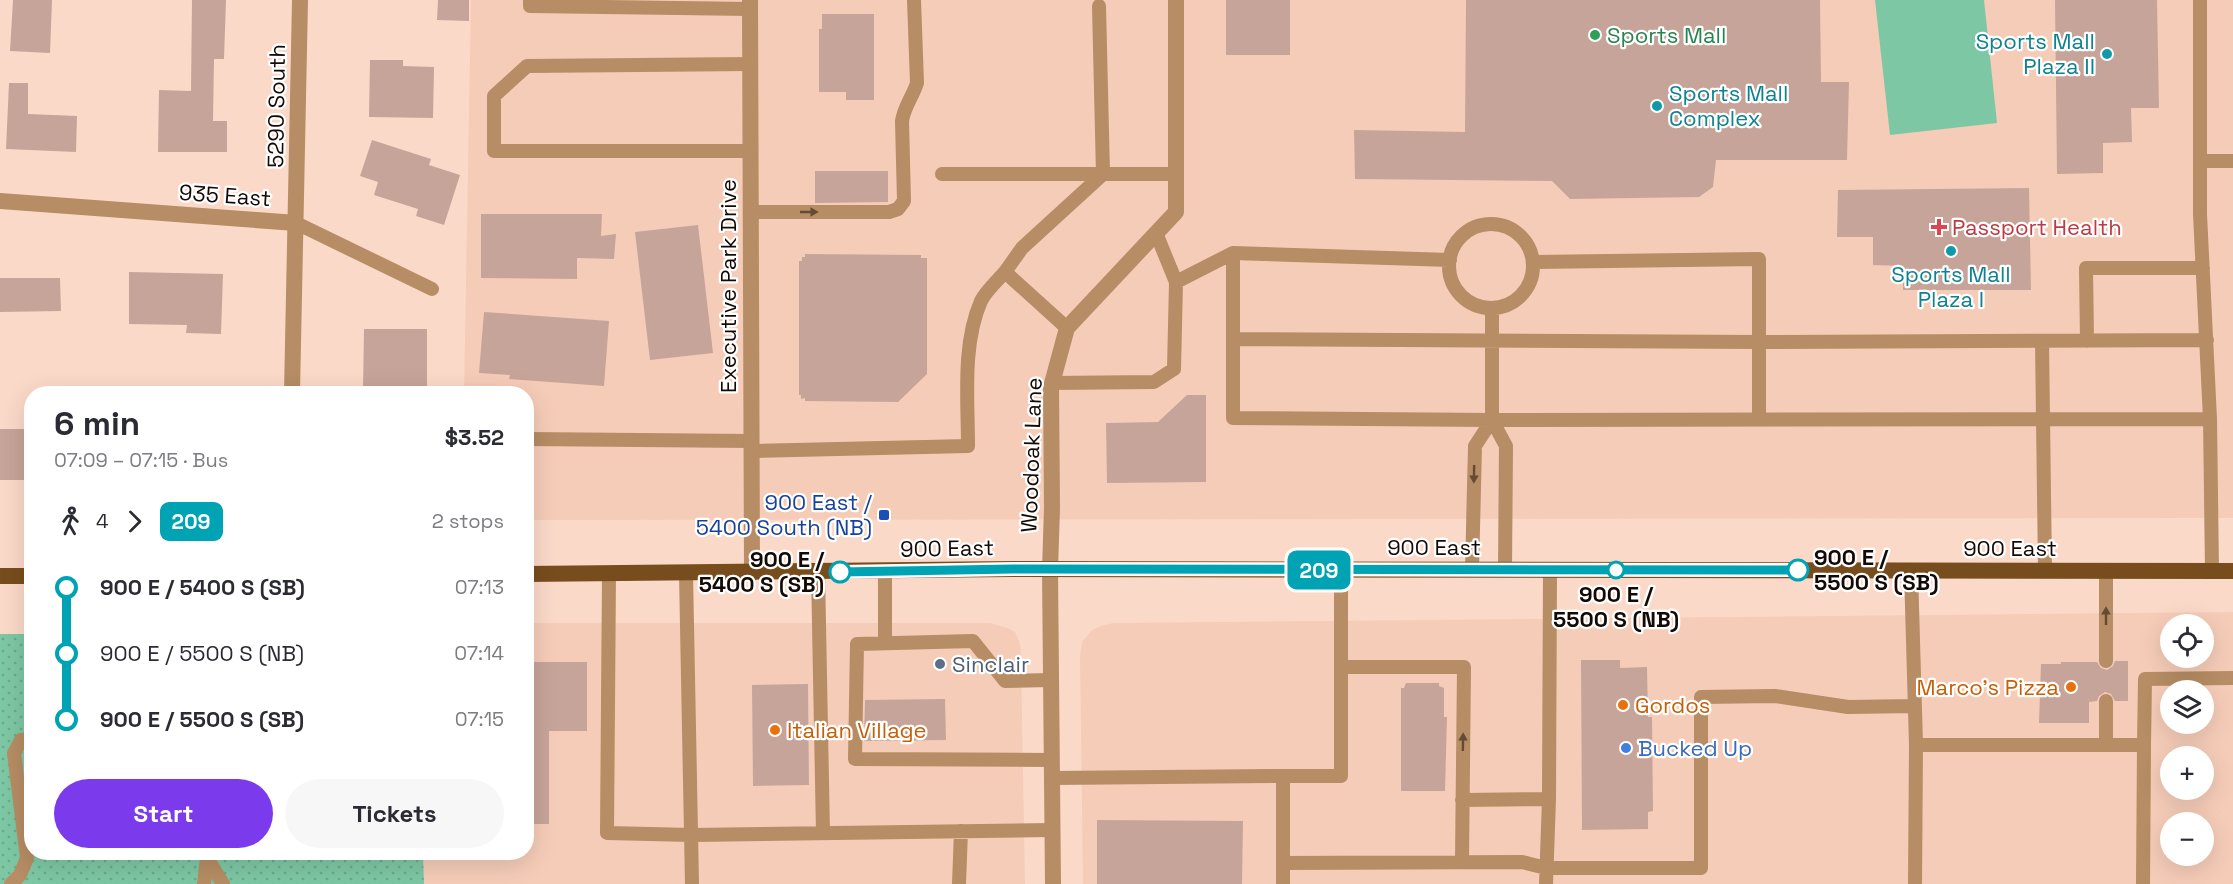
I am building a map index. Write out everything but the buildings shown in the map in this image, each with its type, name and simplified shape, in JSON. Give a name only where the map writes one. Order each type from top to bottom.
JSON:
[{"type":"main road","name":"900 East","points":[[534,574],[1050,570],[2233,571]]},
{"type":"main road","points":[[0,576],[24,576]]},
{"type":"street","name":"5290 South","points":[[292,386],[300,0]]},
{"type":"street","name":"Woodoak Lane","points":[[1053,884],[1050,570],[1052,383],[1067,328],[1176,212],[1176,0]]},
{"type":"street","name":"Executive Park Drive","points":[[750,5],[752,573]]},
{"type":"street","name":"935 East","points":[[0,201],[296,223]]},
{"type":"lane","points":[[530,0],[530,6],[750,5]]},
{"type":"lane","points":[[751,212],[889,212],[898,209],[904,201],[902,121],[904,110],[917,83],[914,0]]},
{"type":"lane","points":[[2200,0],[2200,161],[2210,419],[2212,571]]},
{"type":"lane","points":[[534,439],[751,446],[968,446],[967,376],[970,341],[981,300],[1022,248],[1103,174],[1099,6]]},
{"type":"lane","points":[[750,64],[527,66],[494,96],[494,151],[751,151]]},
{"type":"lane","points":[[2200,161],[2233,161]]},
{"type":"lane","points":[[942,174],[1176,174]]},
{"type":"lane","name":"935 East","points":[[296,223],[432,289]]},
{"type":"lane","points":[[1485,225],[1498,225],[1512,230],[1523,239],[1534,262],[1531,280],[1524,292],[1513,302],[1492,309],[1474,304],[1462,297],[1454,287],[1449,274],[1449,260],[1461,237],[1472,229],[1485,225]]},
{"type":"lane","points":[[1052,383],[1154,382],[1174,369],[1176,282],[1156,232]]},
{"type":"lane","points":[[1176,282],[1233,253],[1449,260]]},
{"type":"lane","points":[[1233,253],[1233,418],[2210,419]]},
{"type":"lane","points":[[1534,262],[1759,260],[1759,419]]},
{"type":"lane","points":[[2088,341],[2086,268],[2203,268]]},
{"type":"lane","points":[[1005,272],[1067,328]]},
{"type":"lane","points":[[1492,309],[1492,420],[1506,446],[1505,570]]},
{"type":"lane","points":[[1233,339],[1492,342],[2207,340]]},
{"type":"lane","points":[[2042,341],[2045,570]]},
{"type":"lane","points":[[1472,570],[1475,446],[1492,420]]},
{"type":"lane","points":[[1052,778],[1341,776],[1341,570]]},
{"type":"lane","points":[[1546,884],[1549,799],[1550,570]]},
{"type":"lane","points":[[885,571],[885,643]]},
{"type":"lane","points":[[1911,571],[1916,745],[1915,884]]},
{"type":"lane","points":[[2106,571],[2106,661]]},
{"type":"lane","points":[[818,572],[823,833]]},
{"type":"lane","points":[[609,573],[607,833],[692,835],[1052,830]]},
{"type":"lane","points":[[686,573],[692,884]]},
{"type":"lane","points":[[1051,680],[1005,681],[974,641],[856,644],[855,759],[1052,760]]},
{"type":"lane","points":[[1341,667],[1464,667],[1462,861]]},
{"type":"lane","points":[[2143,884],[2145,679],[2233,678]]},
{"type":"lane","points":[[1283,863],[1462,861],[1522,862],[1546,868],[1701,868],[1701,697],[1775,696],[1848,707],[1915,706]]},
{"type":"lane","points":[[2106,701],[2106,745]]},
{"type":"lane","points":[[24,740],[21,740],[14,753],[24,834]]},
{"type":"lane","points":[[1916,745],[2144,745]]},
{"type":"lane","points":[[1283,776],[1283,884]]},
{"type":"lane","points":[[1462,800],[1549,799]]},
{"type":"lane","points":[[959,884],[961,831]]},
{"type":"lane","points":[[11,884],[21,875],[26,860]]},
{"type":"lane","points":[[204,860],[204,884]]},
{"type":"lane","points":[[208,860],[223,884]]},
{"type":"shaded area","points":[[471,0],[2233,0],[2233,518],[534,520],[534,386],[464,386]]},
{"type":"shaded area","points":[[2233,612],[2233,884],[1083,884],[1080,657],[1082,642],[1092,630],[1113,623]]},
{"type":"shaded area","points":[[534,623],[990,623],[1015,632],[1020,643],[1025,884],[424,884],[423,860],[534,860]]},
{"type":"green space","points":[[1875,0],[1984,0],[1997,123],[1890,135]]},
{"type":"green space","points":[[0,634],[24,634],[24,860],[423,860],[424,884],[0,884]]},
{"type":"bus line","name":"209","points":[[840,572],[1013,569],[1798,570]]},
{"type":"place","name":"Sports Mall","points":[[1595,35]]},
{"type":"place","name":"Sports Mall Plaza II","points":[[2107,54]]},
{"type":"place","name":"Sports Mall Complex","points":[[1657,106]]},
{"type":"place","name":"Passport Health","points":[[1939,227]]},
{"type":"place","name":"Sports Mall Plaza I","points":[[1951,251]]},
{"type":"place","name":"900 East / 5400 South (NB)","points":[[884,515]]},
{"type":"place","name":"900 E / 5500 S (NB)","points":[[1616,570]]},
{"type":"place","name":"900 E / 5500 S (SB)","points":[[1798,570]]},
{"type":"place","name":"900 E / 5400 S (SB)","points":[[840,572]]},
{"type":"place","name":"Sinclair","points":[[940,664]]},
{"type":"place","name":"Marco's Pizza","points":[[2071,687]]},
{"type":"place","name":"Gordos","points":[[1623,705]]},
{"type":"place","name":"Italian Village","points":[[775,730]]},
{"type":"place","name":"Bucked Up","points":[[1626,748]]}]
